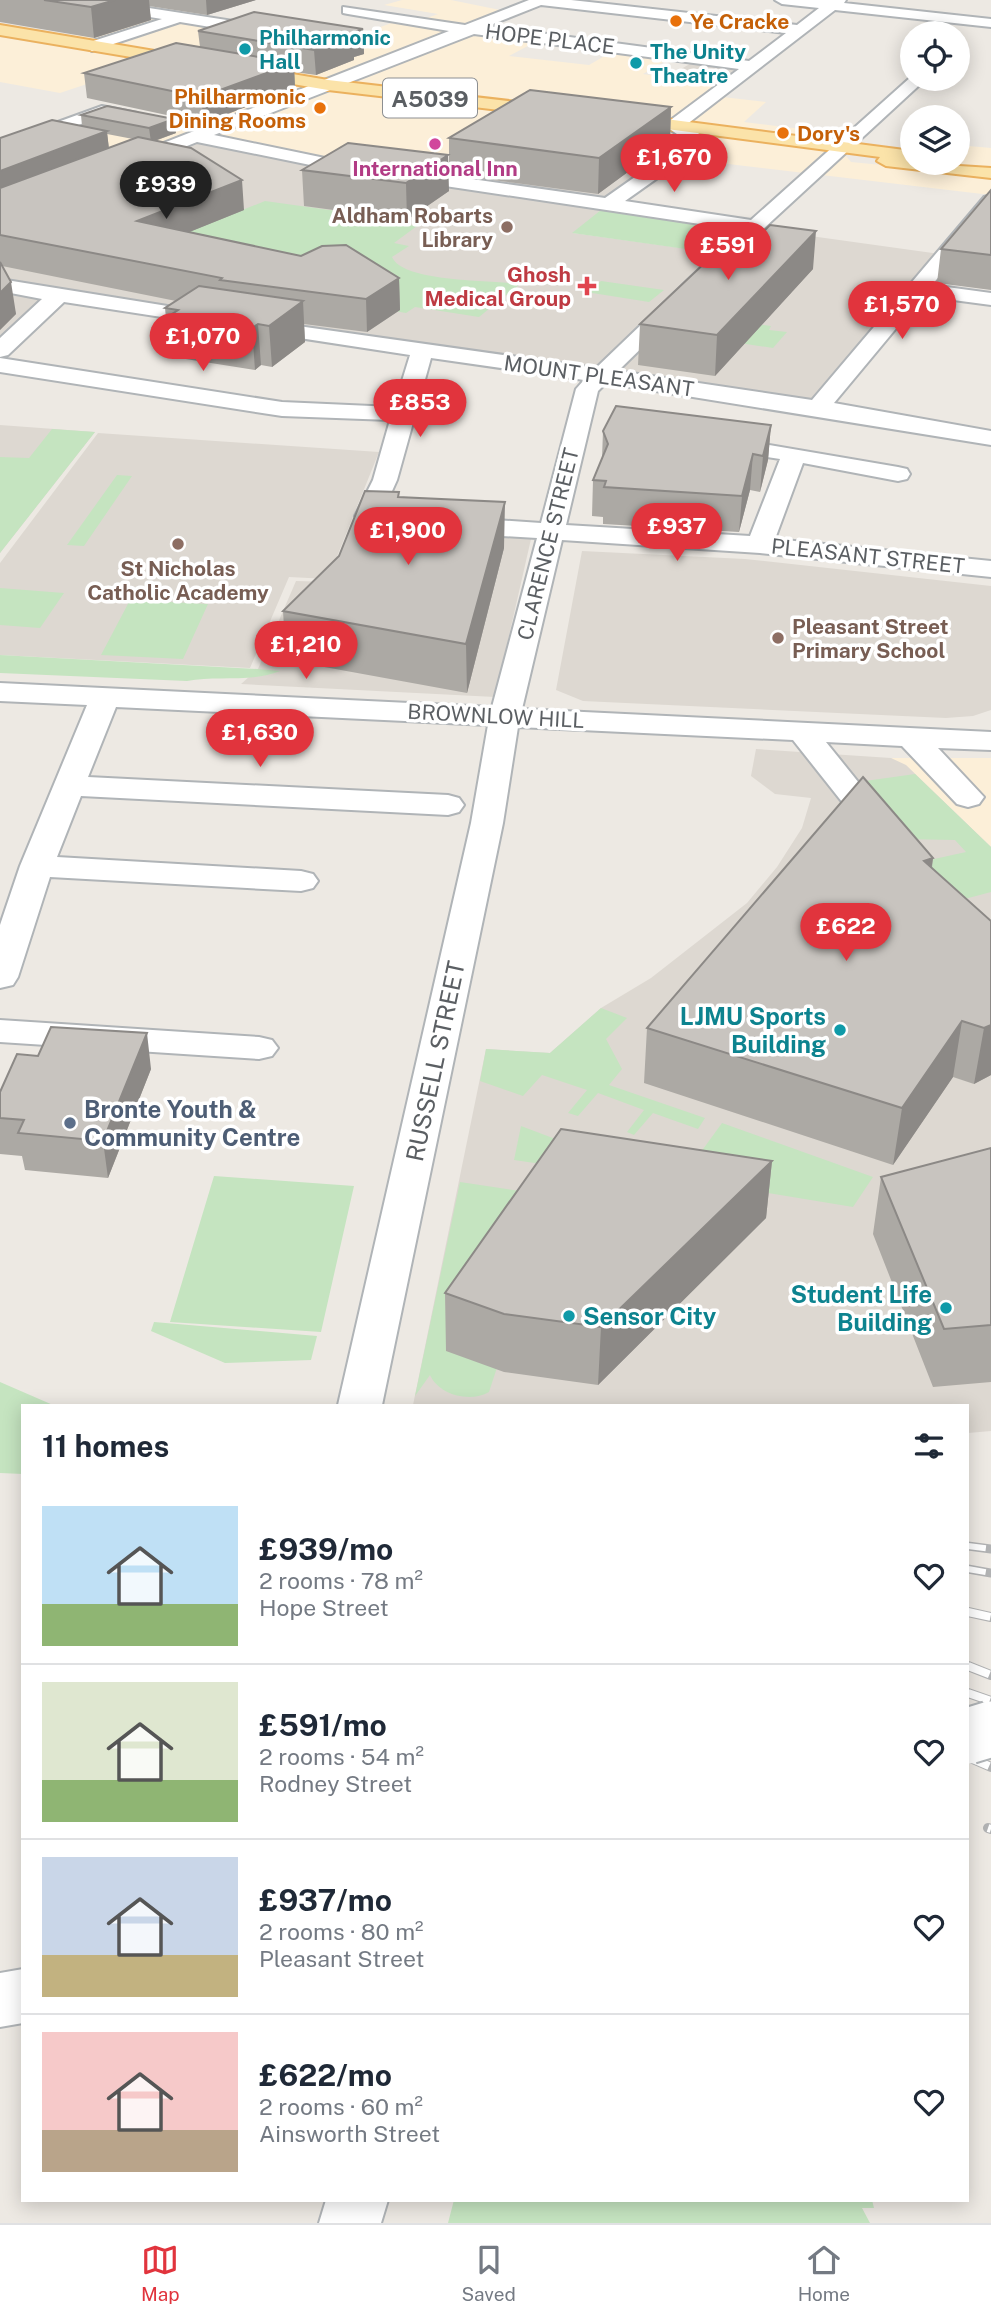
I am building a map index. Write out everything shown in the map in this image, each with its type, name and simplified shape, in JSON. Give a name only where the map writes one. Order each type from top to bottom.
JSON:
[{"type":"main road","name":"A5039","points":[[0,30],[328,85],[567,116]]},
{"type":"main road","points":[[900,155],[840,151],[692,135],[599,120],[674,125],[840,151],[991,173]]},
{"type":"main road","points":[[970,163],[991,165]]},
{"type":"street","points":[[69,0],[293,35]]},
{"type":"street","points":[[782,0],[987,19]]},
{"type":"street","points":[[116,168],[541,1],[800,30]]},
{"type":"street","points":[[491,2],[523,8]]},
{"type":"street","points":[[607,205],[660,168],[664,158],[692,135],[674,125],[835,3]]},
{"type":"street","name":"HOPE PLACE","points":[[348,10],[470,29],[753,66]]},
{"type":"street","points":[[92,46],[179,18]]},
{"type":"street","points":[[970,32],[987,19]]},
{"type":"street","points":[[372,48],[409,54]]},
{"type":"street","points":[[143,71],[177,60]]},
{"type":"street","name":"CLARENCE STREET","points":[[505,716],[552,531],[589,429],[587,389],[755,226],[905,91]]},
{"type":"street","points":[[514,121],[531,110]]},
{"type":"street","points":[[0,149],[102,111],[153,122]]},
{"type":"street","points":[[179,127],[325,163],[425,177],[446,172],[607,205],[755,226]]},
{"type":"street","points":[[818,408],[991,201]]},
{"type":"street","points":[[954,246],[979,250]]},
{"type":"street","name":"MOUNT PLEASANT","points":[[0,285],[422,351],[818,408],[991,438]]},
{"type":"street","points":[[918,289],[991,299]]},
{"type":"street","points":[[0,350],[44,307],[60,296]]},
{"type":"street","points":[[0,365],[282,409],[403,414],[422,351]]},
{"type":"street","name":"PLEASANT STREET","points":[[403,414],[385,480],[369,519],[760,545],[991,569]]},
{"type":"street","points":[[690,440],[794,454],[898,474]]},
{"type":"street","points":[[760,545],[794,454]]},
{"type":"street","name":"BROWNLOW HILL","points":[[0,692],[991,741]]},
{"type":"street","points":[[0,977],[37,866],[105,697]]},
{"type":"street","name":"RUSSELL STREET","points":[[360,1404],[487,822],[505,716]]},
{"type":"street","points":[[802,732],[840,783],[907,861]]},
{"type":"street","points":[[911,737],[968,797]]},
{"type":"street","points":[[69,786],[448,805]]},
{"type":"street","points":[[37,866],[301,881]]},
{"type":"street","points":[[0,1031],[259,1048]]},
{"type":"street","points":[[969,1736],[991,1729]]},
{"type":"street","points":[[0,2000],[21,1996]]},
{"type":"street","points":[[350,2223],[356,2202]]},
{"type":"shaded area","points":[[402,0],[451,0],[505,11],[470,26],[539,40],[509,56],[589,65],[615,50],[671,57],[643,74],[717,85],[705,95],[766,102],[744,122],[844,134],[835,143],[851,162],[900,167],[900,175],[970,175],[970,146],[991,148],[991,195],[678,158],[666,169],[464,144],[416,174],[0,155],[106,117],[148,123],[229,95],[141,66],[60,93],[0,82],[0,37],[48,45],[133,14],[331,45],[397,21],[421,20],[438,14],[384,5]]},
{"type":"shaded area","points":[[697,60],[746,66],[722,81],[672,74]]},
{"type":"shaded area","points":[[514,121],[606,162],[660,168],[573,233],[725,254],[753,228],[947,255],[818,408],[58,296],[0,350],[0,212],[197,137],[425,177]]},
{"type":"shaded area","points":[[0,425],[95,432],[0,553]]},
{"type":"shaded area","name":"St Nicholas Catholic Academy","points":[[98,433],[379,452],[328,579],[289,577],[250,668],[0,655],[0,563]]},
{"type":"shaded area","points":[[355,525],[531,539],[495,697],[241,684],[258,669],[296,581],[333,582]]},
{"type":"shaded area","name":"Pleasant Street Primary School","points":[[582,551],[745,559],[991,586],[991,710],[973,716],[946,718],[583,701],[556,690]]},
{"type":"shaded area","points":[[756,749],[891,758],[906,765],[991,847],[991,1431],[969,1433],[969,1404],[413,1404],[486,1049],[550,1053],[601,1008],[651,978],[747,903],[777,867],[802,828],[811,798],[775,794],[751,776]]},
{"type":"shaded area","points":[[891,758],[991,758],[991,847],[941,799]]},
{"type":"green space","points":[[265,201],[380,217],[376,220],[417,226],[394,243],[409,246],[392,257],[400,265],[413,272],[431,276],[520,284],[479,317],[415,307],[406,313],[353,304],[125,240],[235,213]]},
{"type":"green space","points":[[601,210],[728,228],[700,251],[572,233]]},
{"type":"green space","points":[[601,281],[664,290],[649,302],[586,292]]},
{"type":"green space","points":[[711,318],[771,326],[769,330],[787,332],[773,348],[693,336]]},
{"type":"green space","points":[[52,429],[95,432],[0,553],[0,457],[29,458]]},
{"type":"green space","points":[[117,475],[132,476],[84,546],[67,545]]},
{"type":"green space","points":[[0,588],[64,593],[40,628],[0,625]]},
{"type":"green space","points":[[130,600],[208,604],[183,659],[101,655]]},
{"type":"green space","points":[[0,655],[280,671],[257,677],[187,681],[0,673]]},
{"type":"green space","points":[[915,774],[991,847],[991,892],[961,900],[925,861],[966,852],[955,840],[904,839],[858,782]]},
{"type":"green space","points":[[601,1008],[627,1018],[606,1039],[622,1069],[609,1085],[705,1118],[698,1129],[653,1113],[634,1135],[627,1132],[644,1110],[598,1093],[578,1116],[568,1113],[587,1090],[542,1075],[523,1096],[480,1081],[486,1049],[550,1053]]},
{"type":"green space","points":[[722,1123],[873,1177],[853,1207],[762,1192],[690,1167]]},
{"type":"green space","points":[[521,1126],[672,1183],[514,1160]]},
{"type":"green space","points":[[214,1176],[354,1186],[321,1332],[170,1322]]},
{"type":"green space","points":[[460,1182],[553,1196],[489,1392],[473,1397],[456,1395],[440,1388],[430,1375],[415,1396]]},
{"type":"green space","points":[[154,1322],[317,1336],[311,1360],[225,1363],[151,1331]]},
{"type":"green space","points":[[0,1382],[51,1404],[21,1404],[21,1474],[0,1473]]},
{"type":"green space","points":[[453,2202],[872,2202],[874,2208],[862,2208],[870,2223],[448,2223]]},
{"type":"building","points":[[44,0],[115,0],[91,7]]},
{"type":"building","points":[[254,12],[363,29],[314,50],[198,31]]},
{"type":"building","points":[[176,43],[294,63],[201,97],[84,73]]},
{"type":"building","points":[[530,90],[671,107],[599,158],[449,138]]},
{"type":"building","points":[[107,106],[174,119],[149,128],[81,115]]},
{"type":"building","points":[[52,120],[107,131],[0,171],[0,138]]},
{"type":"building","points":[[138,137],[191,148],[242,180],[137,221],[301,256],[322,246],[346,245],[399,278],[366,299],[220,280],[222,278],[0,235],[0,188]]},
{"type":"building","points":[[348,143],[448,155],[406,183],[302,170]]},
{"type":"building","points":[[991,190],[991,255],[941,249]]},
{"type":"building","points":[[770,225],[816,231],[717,335],[640,324],[727,242],[750,245]]},
{"type":"building","points":[[0,262],[11,282],[0,293]]},
{"type":"building","points":[[199,286],[303,301],[269,326],[258,324],[252,328],[169,316],[178,310],[165,308]]},
{"type":"building","points":[[616,406],[771,425],[763,456],[753,454],[742,496],[604,487],[606,481],[593,480],[608,444],[603,431]]},
{"type":"building","points":[[365,491],[399,492],[398,497],[505,502],[466,644],[283,611],[339,556]]},
{"type":"building","name":"LJMU Sports Building","points":[[863,777],[933,858],[924,861],[991,921],[991,1025],[984,1028],[962,1021],[902,1108],[647,1028]]},
{"type":"building","points":[[51,1027],[147,1033],[103,1141],[18,1133],[24,1120],[0,1118],[0,1092],[17,1054],[38,1056]]},
{"type":"building","points":[[561,1129],[772,1161],[601,1327],[504,1314],[445,1293]]},
{"type":"building","points":[[991,1148],[991,1325],[944,1329],[881,1177]]},
{"type":"railway","points":[[969,1546],[991,1549]]},
{"type":"railway","points":[[969,1569],[991,1573]]},
{"type":"railway","points":[[969,1612],[991,1617]]},
{"type":"railway","points":[[969,1666],[991,1675]]},
{"type":"railway","points":[[969,1693],[991,1701]]},
{"type":"railway","points":[[969,1728],[991,1738]]},
{"type":"railway","points":[[969,1757],[991,1767]]},
{"type":"place","name":"Ye Cracke","points":[[676,21]]},
{"type":"place","name":"Philharmonic Hall","points":[[245,49]]},
{"type":"place","name":"The Unity Theatre","points":[[636,63]]},
{"type":"place","name":"Philharmonic Dining Rooms","points":[[320,108]]},
{"type":"place","name":"Dory's","points":[[783,133]]},
{"type":"place","name":"International Inn","points":[[435,144]]},
{"type":"place","name":"Aldham Robarts Library","points":[[507,227]]},
{"type":"place","name":"Ghosh Medical Group","points":[[587,286]]},
{"type":"place","name":"St Nicholas Catholic Academy","points":[[178,544]]},
{"type":"place","name":"Pleasant Street Primary School","points":[[778,638]]},
{"type":"place","name":"LJMU Sports Building","points":[[840,1030]]},
{"type":"place","name":"Bronte Youth & Community Centre","points":[[70,1123]]},
{"type":"place","name":"Student Life Building","points":[[946,1308]]},
{"type":"place","name":"Sensor City","points":[[569,1316]]}]
